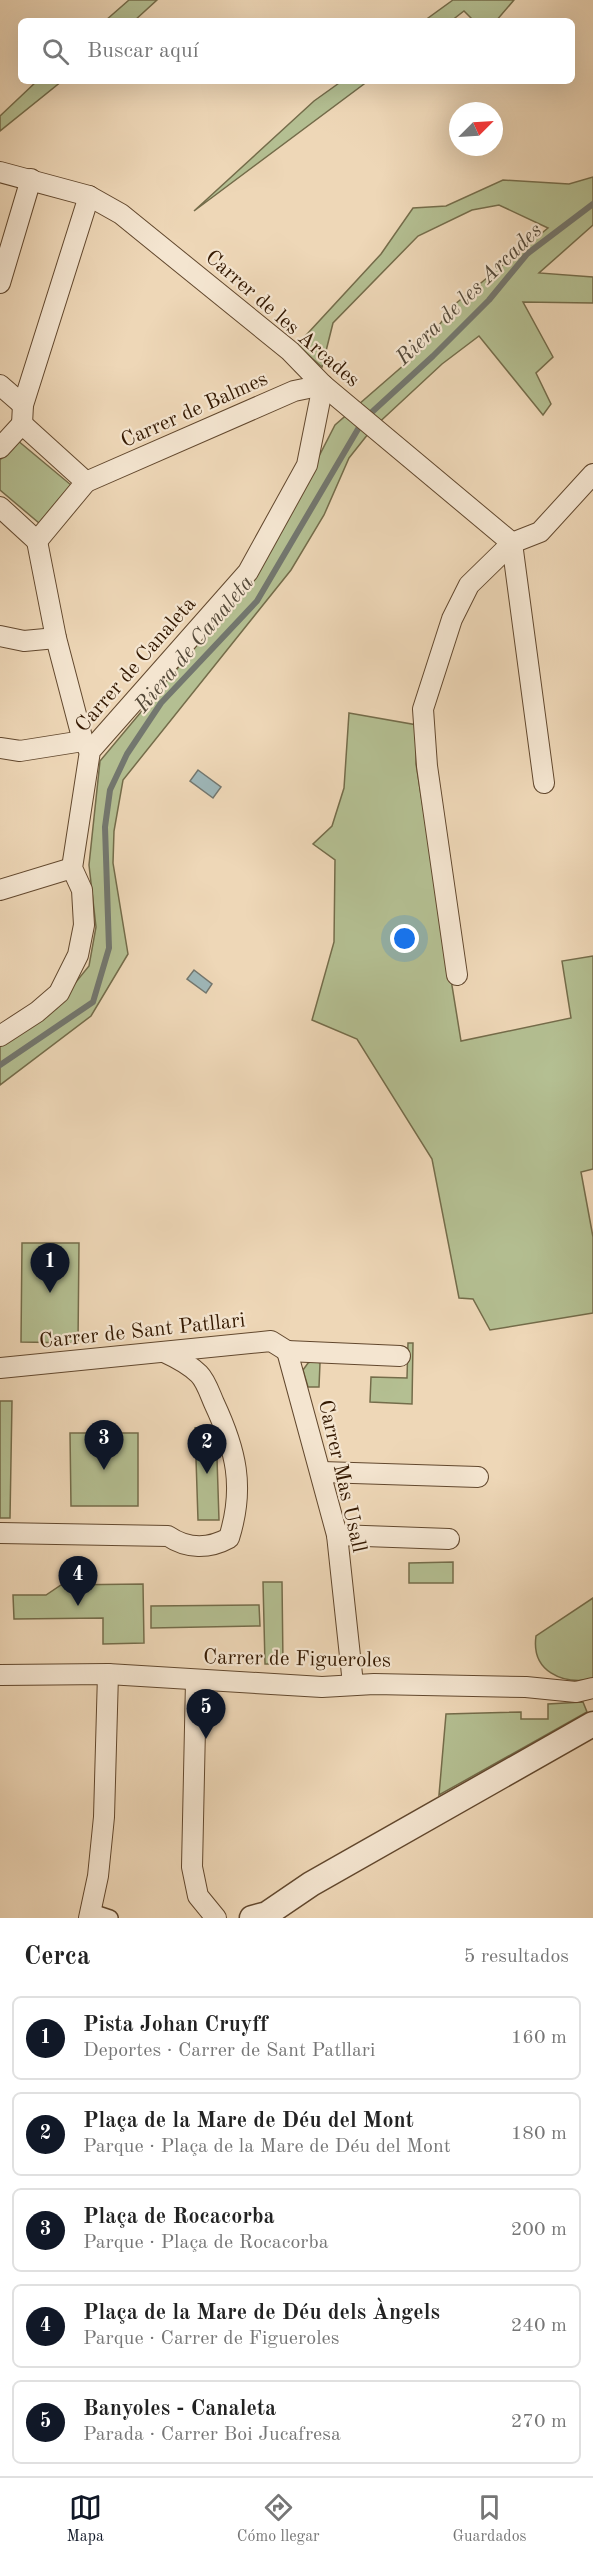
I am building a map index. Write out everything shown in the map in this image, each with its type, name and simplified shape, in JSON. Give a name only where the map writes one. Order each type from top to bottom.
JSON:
[{"type":"street","name":"Carrer de les Arcades","points":[[0,172],[89,196],[121,214],[281,343],[323,385],[512,543]]},
{"type":"street","points":[[0,283],[31,179]]},
{"type":"street","points":[[0,448],[22,414],[89,196]]},
{"type":"street","points":[[0,385],[22,414],[86,482],[37,541]]},
{"type":"street","name":"Carrer de Balmes","points":[[86,482],[294,391],[323,385]]},
{"type":"street","name":"Carrer de Canaleta","points":[[0,1036],[37,1012],[58,993],[78,955],[84,925],[82,890],[72,868],[87,746],[248,572],[308,465],[323,385]]},
{"type":"street","points":[[457,975],[427,766],[423,709],[452,619],[469,585],[512,543],[540,532],[593,474]]},
{"type":"street","points":[[0,507],[37,541],[56,638],[87,746],[20,751],[0,748]]},
{"type":"street","points":[[512,543],[544,783]]},
{"type":"street","points":[[0,636],[24,641],[56,638]]},
{"type":"street","points":[[0,890],[72,868]]},
{"type":"street","name":"Carrer de Sant Patllari","points":[[0,1368],[271,1341],[287,1351],[400,1356]]},
{"type":"street","name":"Carrer Mas Usall","points":[[287,1351],[322,1472],[337,1535],[353,1684]]},
{"type":"street","points":[[0,1533],[168,1536],[181,1545],[214,1546],[229,1538],[237,1513],[239,1487],[232,1449],[202,1376],[189,1365],[164,1352]]},
{"type":"street","points":[[322,1472],[478,1477]]},
{"type":"street","points":[[337,1535],[449,1539]]},
{"type":"street","points":[[97,1916],[104,1817],[108,1674]]},
{"type":"street","name":"Carrer de Figueroles","points":[[0,1675],[108,1674],[322,1687],[353,1684],[526,1687],[576,1692],[593,1688]]},
{"type":"street","points":[[196,1681],[192,1868],[198,1896],[216,1918]]},
{"type":"street","points":[[258,1918],[311,1884],[593,1725]]},
{"type":"green space","points":[[129,0],[157,0],[137,18],[108,18]]},
{"type":"green space","points":[[453,0],[514,0],[499,18],[471,18],[464,11],[455,18],[428,18]]},
{"type":"green space","points":[[34,84],[58,84],[0,131],[0,116]]},
{"type":"green space","points":[[338,84],[364,84],[194,211],[314,101]]},
{"type":"green space","points":[[593,177],[593,225],[539,273],[593,277],[593,303],[523,302],[553,357],[536,373],[551,404],[543,415],[479,336],[442,364],[372,429],[349,458],[324,515],[291,570],[123,780],[114,831],[113,863],[128,954],[91,1016],[0,1085],[0,1047],[59,1003],[89,966],[96,927],[89,865],[100,761],[218,620],[297,499],[335,425],[420,351],[454,305],[548,228],[499,205],[472,210],[418,236],[333,323],[322,367],[297,345],[381,254],[413,208],[446,206],[503,180],[569,184]]},
{"type":"green space","points":[[17,440],[71,485],[39,523],[0,490],[0,460]]},
{"type":"green space","points":[[349,713],[417,725],[416,764],[461,1041],[571,1018],[562,961],[593,956],[593,1169],[581,1172],[593,1237],[593,1313],[490,1330],[473,1299],[459,1298],[432,1159],[357,1039],[312,1020],[334,942],[335,860],[313,844],[332,826],[344,788]]},
{"type":"green space","points":[[22,1243],[79,1243],[78,1343],[21,1342]]},
{"type":"green space","points":[[408,1343],[413,1343],[412,1404],[370,1402],[371,1377],[407,1378]]},
{"type":"green space","points":[[314,1360],[320,1363],[319,1387],[308,1387],[303,1370],[308,1363]]},
{"type":"green space","points":[[0,1401],[12,1401],[10,1518],[0,1518]]},
{"type":"green space","points":[[216,1427],[219,1520],[198,1520],[195,1428]]},
{"type":"green space","points":[[70,1433],[138,1433],[138,1506],[71,1506]]},
{"type":"green space","points":[[453,1562],[453,1583],[409,1583],[409,1563]]},
{"type":"green space","points":[[263,1582],[282,1582],[283,1664],[265,1664]]},
{"type":"green space","points":[[143,1584],[144,1643],[103,1644],[103,1618],[14,1619],[13,1595],[46,1595],[61,1585]]},
{"type":"green space","points":[[593,1598],[593,1679],[570,1680],[551,1673],[538,1658],[536,1636]]},
{"type":"green space","points":[[259,1605],[260,1626],[151,1628],[151,1606]]},
{"type":"green space","points":[[583,1702],[587,1712],[439,1795],[446,1714],[521,1712],[521,1719],[548,1719],[548,1704]]},
{"type":"water","points":[[198,770],[221,787],[213,798],[190,781]]},
{"type":"water","points":[[194,970],[212,984],[206,993],[187,979]]},
{"type":"waterway","name":"Riera de les Arcades","points":[[372,412],[489,300],[527,254],[593,204]]},
{"type":"waterway","name":"Riera de Canaleta","points":[[0,1065],[93,1002],[109,948],[105,827],[110,790],[127,754],[161,703],[257,601],[361,424]]},
{"type":"place","name":"Pista Johan Cruyff","points":[[50,1293]]},
{"type":"place","name":"Plaça de Rocacorba","points":[[104,1470]]},
{"type":"place","name":"Plaça de la Mare de Déu del Mont","points":[[207,1474]]},
{"type":"place","name":"Plaça de la Mare de Déu dels Àngels","points":[[78,1606]]},
{"type":"place","name":"Banyoles - Canaleta","points":[[206,1739]]}]
